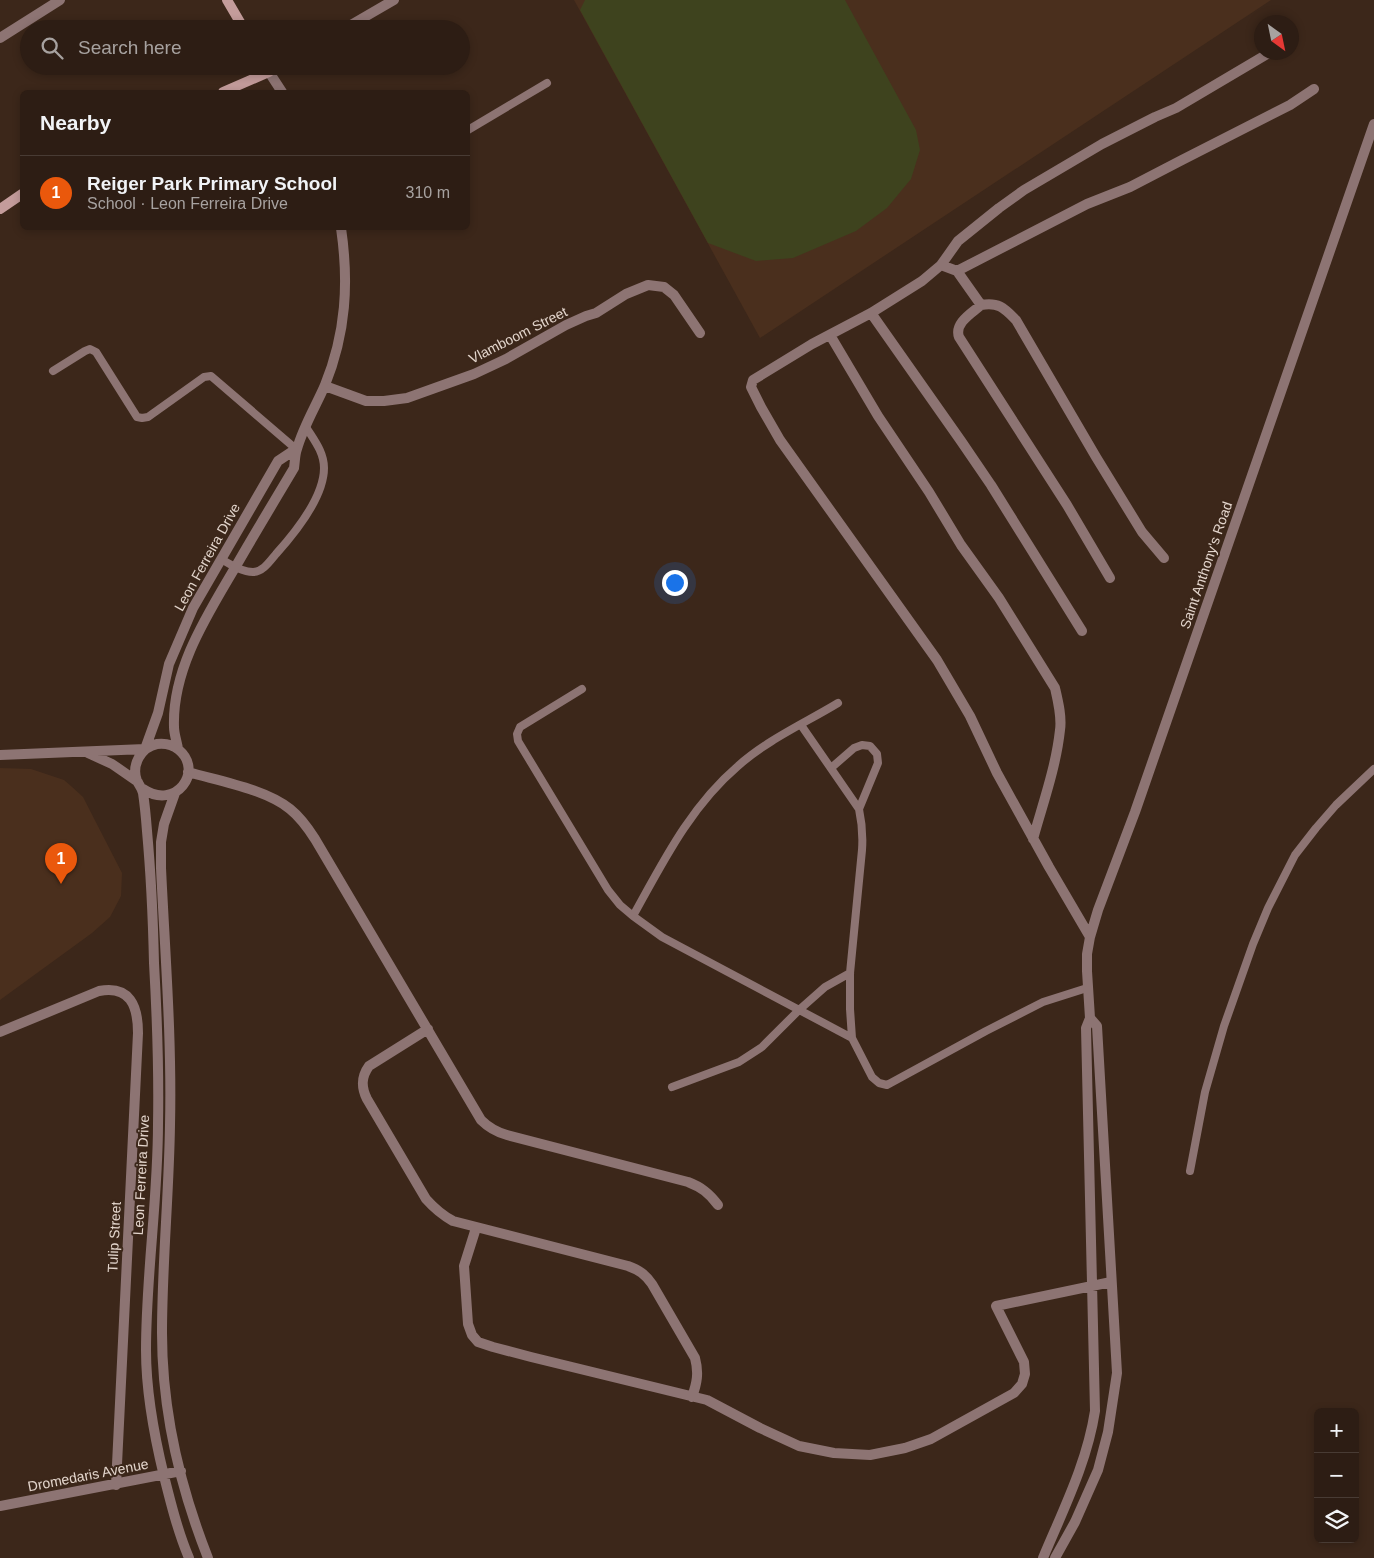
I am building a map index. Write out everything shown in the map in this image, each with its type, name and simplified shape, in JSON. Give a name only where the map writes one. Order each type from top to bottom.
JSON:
[{"type":"street","points":[[28,20],[60,0]]},
{"type":"street","points":[[227,0],[239,20]]},
{"type":"street","points":[[360,20],[394,0]]},
{"type":"street","points":[[0,38],[20,25]]},
{"type":"street","points":[[1090,937],[1033,839],[997,773],[970,716],[937,660],[780,440],[751,387],[753,380],[812,344],[871,313],[922,281],[940,265],[958,242],[1024,190],[1102,144],[1190,100],[1256,60]]},
{"type":"street","points":[[227,90],[256,75]]},
{"type":"street","points":[[272,75],[281,90]]},
{"type":"street","points":[[957,271],[1078,208],[1130,187],[1290,104],[1314,89]]},
{"type":"street","name":"Saint Anthony's Road","points":[[1090,1018],[1087,988],[1087,954],[1098,910],[1138,803],[1374,124]]},
{"type":"street","points":[[0,210],[20,195]]},
{"type":"street","name":"Leon Ferreira Drive","points":[[178,749],[174,729],[174,712],[177,690],[186,661],[204,620],[294,468],[296,449],[333,363],[344,316],[346,295],[346,271],[341,230]]},
{"type":"street","points":[[940,265],[957,271],[981,305]]},
{"type":"street","name":"Vlamboom Street","points":[[324,386],[366,401],[384,402],[407,398],[498,363],[566,326],[596,313],[626,294],[648,286],[664,287],[674,295],[700,333]]},
{"type":"street","points":[[1110,578],[959,337],[958,327],[981,305],[1000,306],[1016,320],[1131,516],[1164,558]]},
{"type":"street","points":[[871,313],[986,478],[1082,631]]},
{"type":"street","points":[[830,335],[878,416],[924,484],[961,545],[999,598],[1056,688],[1061,729],[1055,759],[1033,839]]},
{"type":"street","name":"Leon Ferreira Drive","points":[[145,749],[158,713],[170,664],[193,608],[278,460],[296,449]]},
{"type":"street","points":[[85,752],[112,764],[150,794],[159,796],[175,793],[182,787],[188,772],[184,755],[170,745],[153,745],[145,749],[139,756],[136,764],[135,773],[140,785]]},
{"type":"street","points":[[0,755],[145,749]]},
{"type":"street","points":[[188,772],[274,798],[290,809],[302,821],[315,838],[481,1120],[489,1127],[507,1135],[688,1182],[699,1186],[707,1192],[718,1205]]},
{"type":"street","name":"Leon Ferreira Drive","points":[[140,785],[148,838],[158,1043],[158,1126],[146,1351],[155,1441],[178,1526],[189,1558]]},
{"type":"street","name":"Leon Ferreira Drive","points":[[175,793],[164,824],[161,842],[171,1056],[162,1333],[167,1403],[173,1443],[197,1530],[208,1558]]},
{"type":"street","name":"Tulip Street","points":[[0,1032],[99,991],[110,989],[125,994],[137,1013],[138,1033],[116,1485]]},
{"type":"street","points":[[1043,1558],[1085,1456],[1095,1412],[1086,1028],[1090,1018],[1097,1026],[1117,1372],[1108,1432],[1098,1470],[1075,1522],[1055,1558]]},
{"type":"street","points":[[428,1029],[369,1066],[363,1075],[364,1092],[429,1203],[443,1216],[453,1221],[639,1270],[646,1276],[695,1358],[698,1379],[692,1396]]},
{"type":"street","points":[[476,1228],[464,1266],[468,1324],[472,1335],[478,1342],[531,1357],[707,1400],[799,1446],[834,1454],[870,1455],[905,1448],[931,1440],[1014,1393],[1022,1384],[1025,1374],[1024,1362],[996,1306],[1111,1282]]},
{"type":"street","name":"Dromedaris Avenue","points":[[0,1506],[181,1471]]},
{"type":"lane","points":[[470,129],[547,83]]},
{"type":"lane","points":[[54,371],[84,350],[90,349],[96,352],[137,417],[142,418],[148,417],[204,377],[211,376],[296,449]]},
{"type":"lane","points":[[221,559],[236,568],[253,572],[262,569],[297,530],[319,491],[324,470],[324,459],[306,427]]},
{"type":"lane","points":[[582,689],[520,727],[517,734],[518,741],[608,890],[620,905],[662,937],[852,1038]]},
{"type":"lane","points":[[633,916],[688,820],[737,766],[757,751],[838,703]]},
{"type":"lane","points":[[801,725],[859,809],[863,832],[850,973],[850,1009],[852,1038],[872,1077],[879,1083],[887,1085],[1044,1002],[1087,988]]},
{"type":"lane","points":[[830,768],[854,748],[862,745],[870,746],[877,754],[878,763],[859,809]]},
{"type":"lane","points":[[1190,1171],[1205,1092],[1224,1026],[1268,908],[1296,855],[1310,835],[1336,805],[1374,769]]},
{"type":"lane","points":[[672,1088],[739,1062],[762,1047],[798,1010],[825,987],[850,973]]},
{"type":"shaded area","points":[[574,0],[1271,0],[760,338]]},
{"type":"shaded area","points":[[0,768],[31,769],[64,780],[71,786],[83,797],[122,873],[121,896],[110,917],[92,933],[0,1000]]},
{"type":"green space","points":[[585,0],[845,0],[916,130],[920,150],[911,179],[887,208],[856,231],[793,258],[756,261],[708,243],[580,10]]},
{"type":"place","name":"Reiger Park Primary School","points":[[61,884]]}]
